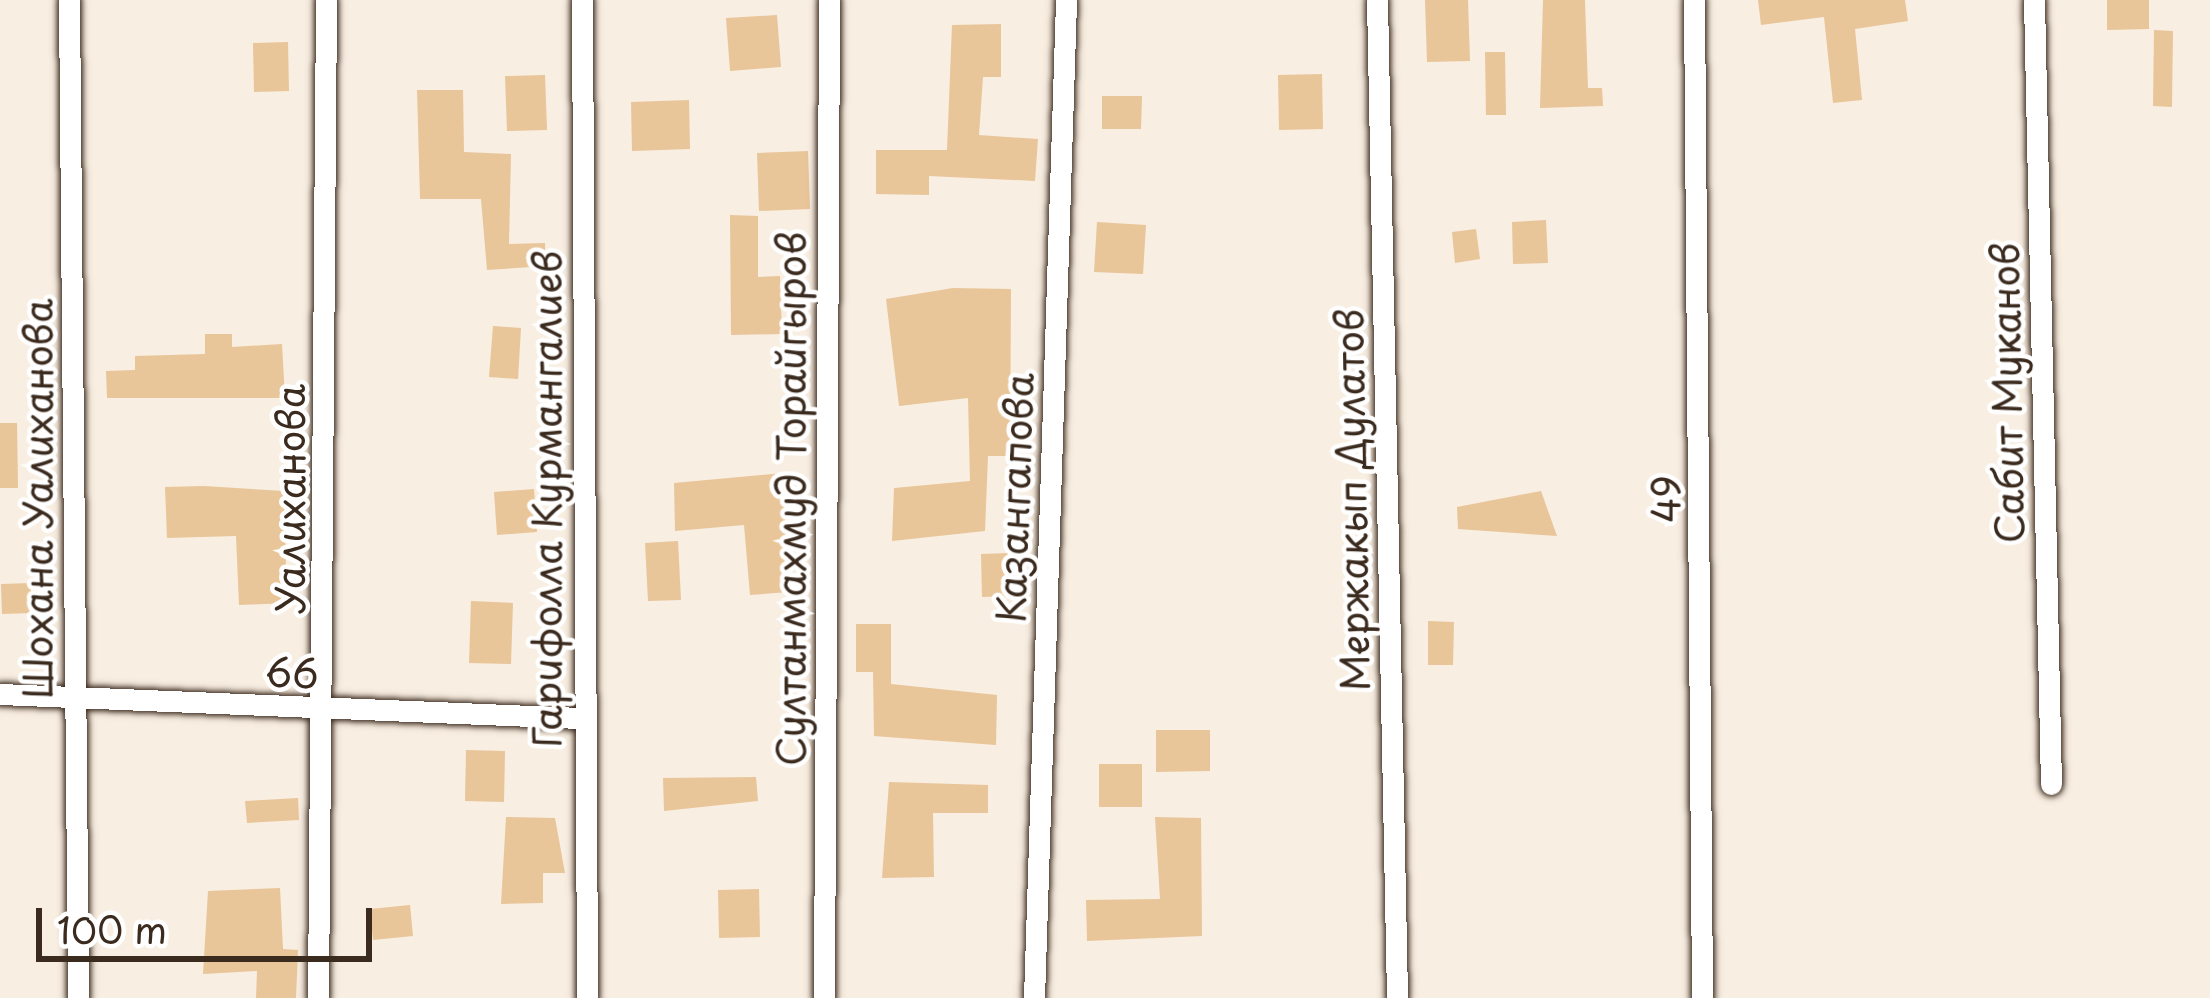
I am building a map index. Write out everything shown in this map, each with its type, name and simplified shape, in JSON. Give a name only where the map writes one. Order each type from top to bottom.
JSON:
[{"type":"street","name":"Шохана Уалиханова","points":[[69,0],[78,998]]},
{"type":"street","name":"Уалиханова","points":[[318,998],[324,710],[326,0]]},
{"type":"street","name":"Гарифолла Курмангалиев","points":[[583,0],[580,718],[587,998]]},
{"type":"street","name":"Султанмахмуд Торайгыров","points":[[824,998],[829,0]]},
{"type":"street","name":"Казангапова","points":[[1034,998],[1066,0]]},
{"type":"street","name":"Мержакып Дулатов","points":[[1377,0],[1397,998]]},
{"type":"street","name":"49","points":[[1694,0],[1702,998]]},
{"type":"street","name":"Сабит Муканов","points":[[2034,0],[2050,784]]},
{"type":"street","name":"66","points":[[0,694],[580,718]]},
{"type":"building","points":[[1425,0],[1468,0],[1470,61],[1427,62]]},
{"type":"building","points":[[1543,0],[1585,0],[1588,88],[1602,88],[1603,106],[1540,108]]},
{"type":"building","points":[[1758,0],[1905,0],[1908,21],[1855,29],[1862,100],[1833,103],[1824,17],[1761,25]]},
{"type":"building","points":[[2107,0],[2149,0],[2149,29],[2107,30]]},
{"type":"building","points":[[777,15],[781,67],[730,71],[726,18]]},
{"type":"building","points":[[1001,24],[1001,77],[983,77],[979,135],[1038,139],[1035,181],[929,176],[929,195],[876,194],[876,150],[947,150],[952,25]]},
{"type":"building","points":[[2154,30],[2173,31],[2172,107],[2153,106]]},
{"type":"building","points":[[288,42],[289,91],[254,92],[253,43]]},
{"type":"building","points":[[1485,52],[1505,52],[1506,115],[1486,115]]},
{"type":"building","points":[[1322,74],[1323,129],[1279,130],[1278,75]]},
{"type":"building","points":[[545,75],[547,130],[507,131],[505,76]]},
{"type":"building","points":[[417,90],[463,90],[464,152],[511,154],[509,244],[545,243],[546,266],[487,270],[481,199],[420,199]]},
{"type":"building","points":[[1102,96],[1142,96],[1141,129],[1102,129]]},
{"type":"building","points":[[689,100],[690,149],[632,151],[631,102]]},
{"type":"building","points":[[808,151],[810,209],[759,211],[757,153]]},
{"type":"building","points":[[730,215],[758,216],[758,277],[780,276],[782,334],[731,335]]},
{"type":"building","points":[[1546,220],[1548,263],[1513,264],[1512,222]]},
{"type":"building","points":[[1097,222],[1146,225],[1143,274],[1094,272]]},
{"type":"building","points":[[1476,229],[1480,259],[1455,263],[1452,232]]},
{"type":"building","points":[[953,288],[1011,289],[1010,456],[988,456],[985,531],[892,541],[894,488],[970,481],[968,398],[899,406],[886,299]]},
{"type":"building","points":[[493,326],[521,328],[518,379],[489,377]]},
{"type":"building","points":[[205,334],[232,334],[232,347],[282,344],[285,398],[107,398],[106,371],[135,370],[135,356],[205,354]]},
{"type":"building","points":[[0,423],[17,423],[18,488],[0,488]]},
{"type":"building","points":[[783,473],[789,592],[750,595],[744,525],[675,531],[674,483]]},
{"type":"building","points":[[165,487],[284,491],[287,603],[239,605],[236,536],[167,538]]},
{"type":"building","points":[[534,489],[537,532],[497,535],[494,492]]},
{"type":"building","points":[[1541,491],[1557,536],[1458,529],[1457,507]]},
{"type":"building","points":[[678,541],[681,600],[648,601],[645,543]]},
{"type":"building","points":[[1010,553],[1011,596],[982,597],[981,554]]},
{"type":"building","points":[[31,583],[32,613],[2,614],[1,584]]},
{"type":"building","points":[[471,601],[513,603],[511,664],[469,663]]},
{"type":"building","points":[[1428,621],[1454,622],[1453,665],[1428,665]]},
{"type":"building","points":[[856,624],[891,624],[891,684],[997,695],[996,745],[874,736],[873,672],[856,672]]},
{"type":"building","points":[[1156,730],[1210,730],[1210,771],[1156,772]]},
{"type":"building","points":[[466,750],[505,751],[504,802],[465,801]]},
{"type":"building","points":[[1099,764],[1142,764],[1142,807],[1099,807]]},
{"type":"building","points":[[756,777],[758,801],[664,811],[663,778]]},
{"type":"building","points":[[889,782],[988,785],[988,813],[933,813],[934,877],[882,878]]},
{"type":"building","points":[[298,798],[299,820],[247,823],[245,801]]},
{"type":"building","points":[[506,817],[555,818],[565,873],[543,873],[543,903],[501,904]]},
{"type":"building","points":[[1155,817],[1201,818],[1202,936],[1087,941],[1086,900],[1160,899]]},
{"type":"building","points":[[280,888],[283,949],[298,950],[296,998],[256,998],[257,971],[203,974],[208,891]]},
{"type":"building","points":[[759,889],[760,937],[719,938],[718,890]]},
{"type":"building","points":[[410,905],[413,936],[373,940],[370,909]]}]
